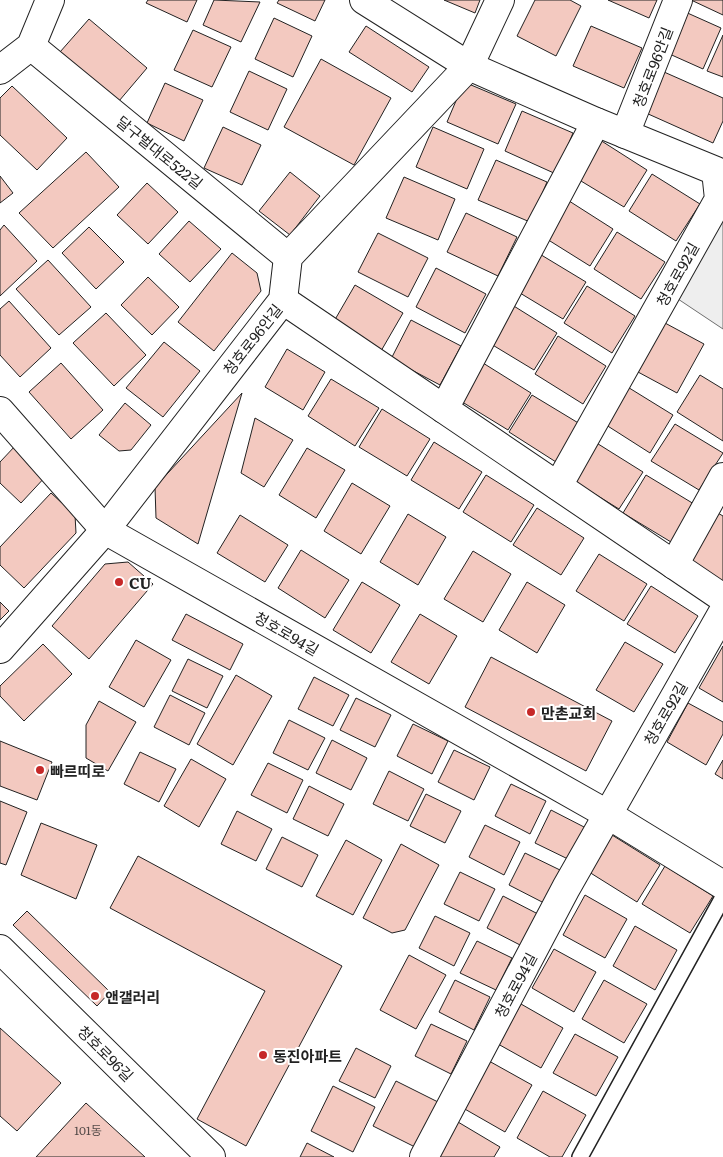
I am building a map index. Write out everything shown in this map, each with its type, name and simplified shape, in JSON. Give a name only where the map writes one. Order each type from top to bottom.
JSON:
[{"type":"street","points":[[0,70],[31,46],[50,0]]},
{"type":"street","points":[[364,0],[469,66]]},
{"type":"street","points":[[288,257],[469,66],[500,0]]},
{"type":"street","name":"청호로96안길","points":[[625,134],[678,0]]},
{"type":"street","name":"달구벌대로522길","points":[[31,46],[288,257]]},
{"type":"street","name":"청호로92길","points":[[469,66],[596,122],[716,171],[719,198],[558,486]]},
{"type":"street","points":[[444,409],[596,122]]},
{"type":"street","name":"청호로96안길","points":[[0,649],[106,530],[283,300],[288,257]]},
{"type":"street","points":[[283,300],[723,598]]},
{"type":"street","name":"청호로94길","points":[[0,410],[106,530],[607,814],[723,885]]},
{"type":"street","points":[[674,565],[723,477]]},
{"type":"street","name":"청호로92길","points":[[607,814],[723,612]]},
{"type":"street","name":"청호로94길","points":[[424,1157],[607,814]]},
{"type":"street","name":"청호로96길","points":[[0,949],[211,1157]]},
{"type":"lane","points":[[580,1157],[723,897]]},
{"type":"shaded area","points":[[723,217],[723,329],[678,299]]},
{"type":"building","points":[[148,0],[197,0],[187,22],[146,3]]},
{"type":"building","points":[[214,0],[260,2],[241,42],[203,25]]},
{"type":"building","points":[[279,0],[325,0],[315,21],[277,3]]},
{"type":"building","points":[[444,0],[480,0],[475,13]]},
{"type":"building","points":[[535,0],[570,0],[581,6],[556,56],[517,36]]},
{"type":"building","points":[[608,0],[657,0],[649,18]]},
{"type":"building","points":[[691,0],[723,0],[723,15]]},
{"type":"building","points":[[683,11],[721,28],[703,69],[665,52]]},
{"type":"building","points":[[274,18],[312,36],[293,77],[255,59]]},
{"type":"building","points":[[89,19],[147,68],[119,101],[60,52]]},
{"type":"building","points":[[366,26],[429,67],[412,92],[349,52]]},
{"type":"building","points":[[591,26],[642,48],[624,88],[573,66]]},
{"type":"building","points":[[193,30],[231,47],[212,87],[174,70]]},
{"type":"building","points":[[723,35],[723,77],[707,71]]},
{"type":"building","points":[[321,59],[391,98],[354,165],[284,127]]},
{"type":"building","points":[[249,71],[287,89],[268,130],[230,112]]},
{"type":"building","points":[[664,72],[723,98],[723,121],[713,143],[646,113]]},
{"type":"building","points":[[464,82],[516,104],[498,144],[447,122]]},
{"type":"building","points":[[165,83],[203,100],[184,141],[147,123]]},
{"type":"building","points":[[12,86],[67,138],[37,170],[0,135],[0,98]]},
{"type":"building","points":[[522,111],[573,133],[556,174],[505,151]]},
{"type":"building","points":[[223,127],[261,145],[242,185],[204,168]]},
{"type":"building","points":[[433,127],[484,149],[467,189],[416,167]]},
{"type":"building","points":[[600,140],[647,170],[624,207],[576,178]]},
{"type":"building","points":[[86,152],[119,187],[53,248],[19,213]]},
{"type":"building","points":[[496,160],[547,182],[530,222],[478,200]]},
{"type":"building","points":[[290,172],[320,196],[290,235],[259,211]]},
{"type":"building","points":[[652,174],[700,204],[676,241],[629,211]]},
{"type":"building","points":[[0,176],[13,193],[0,203]]},
{"type":"building","points":[[404,177],[455,199],[438,240],[386,218]]},
{"type":"building","points":[[147,183],[178,212],[148,244],[117,215]]},
{"type":"building","points":[[566,199],[613,229],[590,266],[542,236]]},
{"type":"building","points":[[466,213],[517,237],[498,276],[447,252]]},
{"type":"building","points":[[189,221],[221,249],[190,282],[159,254]]},
{"type":"building","points":[[4,225],[37,261],[0,296],[0,230]]},
{"type":"building","points":[[89,227],[124,262],[96,289],[62,253]]},
{"type":"building","points":[[617,232],[665,262],[641,299],[594,269]]},
{"type":"building","points":[[378,233],[428,258],[408,297],[358,272]]},
{"type":"building","points":[[232,253],[257,273],[261,291],[214,351],[178,322]]},
{"type":"building","points":[[538,253],[586,282],[563,319],[515,290]]},
{"type":"building","points":[[48,260],[91,307],[59,335],[16,289]]},
{"type":"building","points":[[436,268],[486,294],[465,333],[416,307]]},
{"type":"building","points":[[148,277],[179,307],[152,335],[121,305]]},
{"type":"building","points":[[355,285],[403,313],[381,351],[333,323]]},
{"type":"building","points":[[587,286],[635,316],[612,353],[564,323]]},
{"type":"building","points":[[9,301],[51,348],[20,377],[0,355],[0,309]]},
{"type":"building","points":[[509,303],[557,333],[534,370],[486,341]]},
{"type":"building","points":[[106,313],[146,355],[114,386],[73,343]]},
{"type":"building","points":[[411,320],[461,346],[440,385],[391,359]]},
{"type":"building","points":[[665,323],[704,344],[677,393],[638,372]]},
{"type":"building","points":[[558,336],[606,366],[583,404],[535,374]]},
{"type":"building","points":[[164,342],[200,371],[163,417],[126,388]]},
{"type":"building","points":[[287,349],[325,372],[303,410],[265,387]]},
{"type":"building","points":[[61,363],[103,410],[71,439],[29,392]]},
{"type":"building","points":[[483,363],[531,393],[508,430],[459,400]]},
{"type":"building","points":[[700,375],[723,389],[723,441],[677,412]]},
{"type":"building","points":[[331,379],[379,408],[355,446],[308,416]]},
{"type":"building","points":[[626,386],[673,415],[650,453],[603,423]]},
{"type":"building","points":[[242,393],[198,544],[156,518],[155,487]]},
{"type":"building","points":[[532,395],[580,424],[556,462],[509,432]]},
{"type":"building","points":[[125,403],[151,425],[131,450],[119,451],[99,435]]},
{"type":"building","points":[[382,409],[430,439],[407,476],[359,447]]},
{"type":"building","points":[[255,418],[293,440],[264,487],[241,473]]},
{"type":"building","points":[[675,424],[723,453],[699,490],[651,461]]},
{"type":"building","points":[[434,442],[482,472],[459,509],[411,480]]},
{"type":"building","points":[[595,442],[643,472],[619,509],[572,480]]},
{"type":"building","points":[[16,445],[47,475],[21,503],[0,483],[0,462]]},
{"type":"building","points":[[307,448],[345,470],[316,518],[279,495]]},
{"type":"building","points":[[486,475],[534,505],[511,542],[463,512]]},
{"type":"building","points":[[646,475],[694,504],[671,542],[623,513]]},
{"type":"building","points":[[352,483],[390,506],[361,554],[324,531]]},
{"type":"building","points":[[51,493],[75,515],[76,533],[24,588],[0,565],[0,547]]},
{"type":"building","points":[[537,508],[584,538],[561,575],[513,545]]},
{"type":"building","points":[[716,512],[723,516],[723,581],[688,560]]},
{"type":"building","points":[[408,514],[446,537],[418,585],[380,562]]},
{"type":"building","points":[[240,515],[288,545],[265,582],[217,553]]},
{"type":"building","points":[[301,550],[349,580],[325,618],[278,588]]},
{"type":"building","points":[[473,551],[511,574],[483,622],[444,599]]},
{"type":"building","points":[[599,554],[647,584],[624,621],[576,591]]},
{"type":"building","points":[[128,562],[153,584],[89,659],[52,626],[105,564]]},
{"type":"building","points":[[362,582],[400,605],[371,653],[333,630]]},
{"type":"building","points":[[527,582],[565,605],[537,653],[499,630]]},
{"type":"building","points":[[651,586],[698,616],[675,653],[627,624]]},
{"type":"building","points":[[0,602],[9,611],[0,620]]},
{"type":"building","points":[[186,614],[243,644],[230,670],[172,640]]},
{"type":"building","points":[[420,614],[457,636],[429,684],[391,662]]},
{"type":"building","points":[[136,640],[171,660],[144,707],[109,687]]},
{"type":"building","points":[[625,642],[663,664],[634,712],[596,690]]},
{"type":"building","points":[[43,644],[72,674],[24,721],[0,696],[0,686]]},
{"type":"building","points":[[723,646],[723,702],[699,688]]},
{"type":"building","points":[[491,657],[612,721],[586,771],[465,707]]},
{"type":"building","points":[[188,659],[223,676],[207,708],[172,691]]},
{"type":"building","points":[[236,675],[272,696],[233,765],[197,744]]},
{"type":"building","points":[[314,677],[349,695],[333,726],[298,709]]},
{"type":"building","points":[[170,695],[205,713],[189,745],[154,727]]},
{"type":"building","points":[[356,698],[391,715],[375,747],[340,730]]},
{"type":"building","points":[[99,701],[136,722],[108,771],[86,758],[86,725]]},
{"type":"building","points":[[688,703],[723,722],[723,734],[706,765],[667,742]]},
{"type":"building","points":[[289,720],[325,738],[308,770],[273,753]]},
{"type":"building","points":[[413,724],[448,741],[432,774],[397,756]]},
{"type":"building","points":[[332,740],[367,758],[351,790],[316,773]]},
{"type":"building","points":[[0,741],[52,762],[37,800],[0,786]]},
{"type":"building","points":[[454,750],[490,767],[474,800],[438,782]]},
{"type":"building","points":[[140,752],[176,769],[159,802],[124,784]]},
{"type":"building","points":[[191,759],[226,779],[199,827],[164,806]]},
{"type":"building","points":[[723,760],[723,779],[715,774]]},
{"type":"building","points":[[268,763],[303,780],[287,813],[251,795]]},
{"type":"building","points":[[389,771],[424,789],[408,821],[373,804]]},
{"type":"building","points":[[511,784],[546,801],[530,834],[495,816]]},
{"type":"building","points":[[309,786],[344,804],[328,836],[293,819]]},
{"type":"building","points":[[426,794],[461,811],[445,843],[410,826]]},
{"type":"building","points":[[0,801],[27,812],[6,865],[0,863]]},
{"type":"building","points":[[551,810],[586,828],[570,860],[535,843]]},
{"type":"building","points":[[237,811],[272,829],[256,861],[221,844]]},
{"type":"building","points":[[41,823],[97,845],[76,899],[21,875]]},
{"type":"building","points":[[485,825],[520,842],[504,875],[469,857]]},
{"type":"building","points":[[612,835],[660,865],[637,902],[589,872]]},
{"type":"building","points":[[282,837],[318,855],[302,887],[266,869]]},
{"type":"building","points":[[346,840],[382,860],[353,915],[316,896]]},
{"type":"building","points":[[401,844],[439,865],[405,930],[392,933],[363,918]]},
{"type":"building","points":[[525,853],[560,870],[544,903],[509,885]]},
{"type":"building","name":"동진아파트","points":[[138,856],[342,966],[246,1146],[197,1119],[265,991],[110,908]]},
{"type":"building","points":[[665,866],[713,896],[690,933],[642,904]]},
{"type":"building","points":[[460,872],[495,889],[479,921],[444,904]]},
{"type":"building","points":[[585,895],[627,919],[605,958],[563,935]]},
{"type":"building","points":[[503,896],[538,914],[522,946],[487,928]]},
{"type":"building","points":[[27,911],[110,992],[97,1006],[13,925]]},
{"type":"building","points":[[435,916],[470,933],[454,966],[419,948]]},
{"type":"building","points":[[635,926],[677,950],[655,990],[613,966]]},
{"type":"building","points":[[477,941],[512,958],[496,990],[460,973]]},
{"type":"building","points":[[554,949],[596,972],[574,1012],[532,988]]},
{"type":"building","points":[[409,955],[446,975],[416,1029],[380,1010]]},
{"type":"building","points":[[455,980],[490,997],[474,1030],[439,1012]]},
{"type":"building","points":[[604,980],[647,1004],[624,1043],[582,1019]]},
{"type":"building","points":[[521,1004],[563,1028],[541,1068],[498,1044]]},
{"type":"building","points":[[431,1024],[467,1041],[451,1074],[415,1056]]},
{"type":"building","points":[[0,1028],[61,1083],[17,1131],[0,1116]]},
{"type":"building","points":[[575,1034],[618,1057],[596,1096],[553,1073]]},
{"type":"building","points":[[356,1048],[391,1066],[375,1098],[339,1081]]},
{"type":"building","points":[[489,1061],[532,1085],[505,1132],[463,1108]]},
{"type":"building","points":[[396,1081],[438,1102],[415,1147],[373,1126]]},
{"type":"building","points":[[333,1086],[375,1107],[353,1152],[311,1131]]},
{"type":"building","points":[[543,1091],[586,1115],[562,1157],[550,1157],[517,1138]]},
{"type":"building","points":[[86,1103],[145,1157],[36,1157]]},
{"type":"building","points":[[458,1122],[500,1147],[494,1157],[439,1157]]},
{"type":"building","points":[[307,1143],[334,1157],[300,1157]]},
{"type":"place","name":"CU","points":[[119,582]]},
{"type":"place","name":"만촌교회","points":[[531,712]]},
{"type":"place","name":"빠르띠로","points":[[40,770]]},
{"type":"place","name":"앤갤러리","points":[[95,996]]},
{"type":"place","name":"동진아파트","points":[[263,1055]]}]
